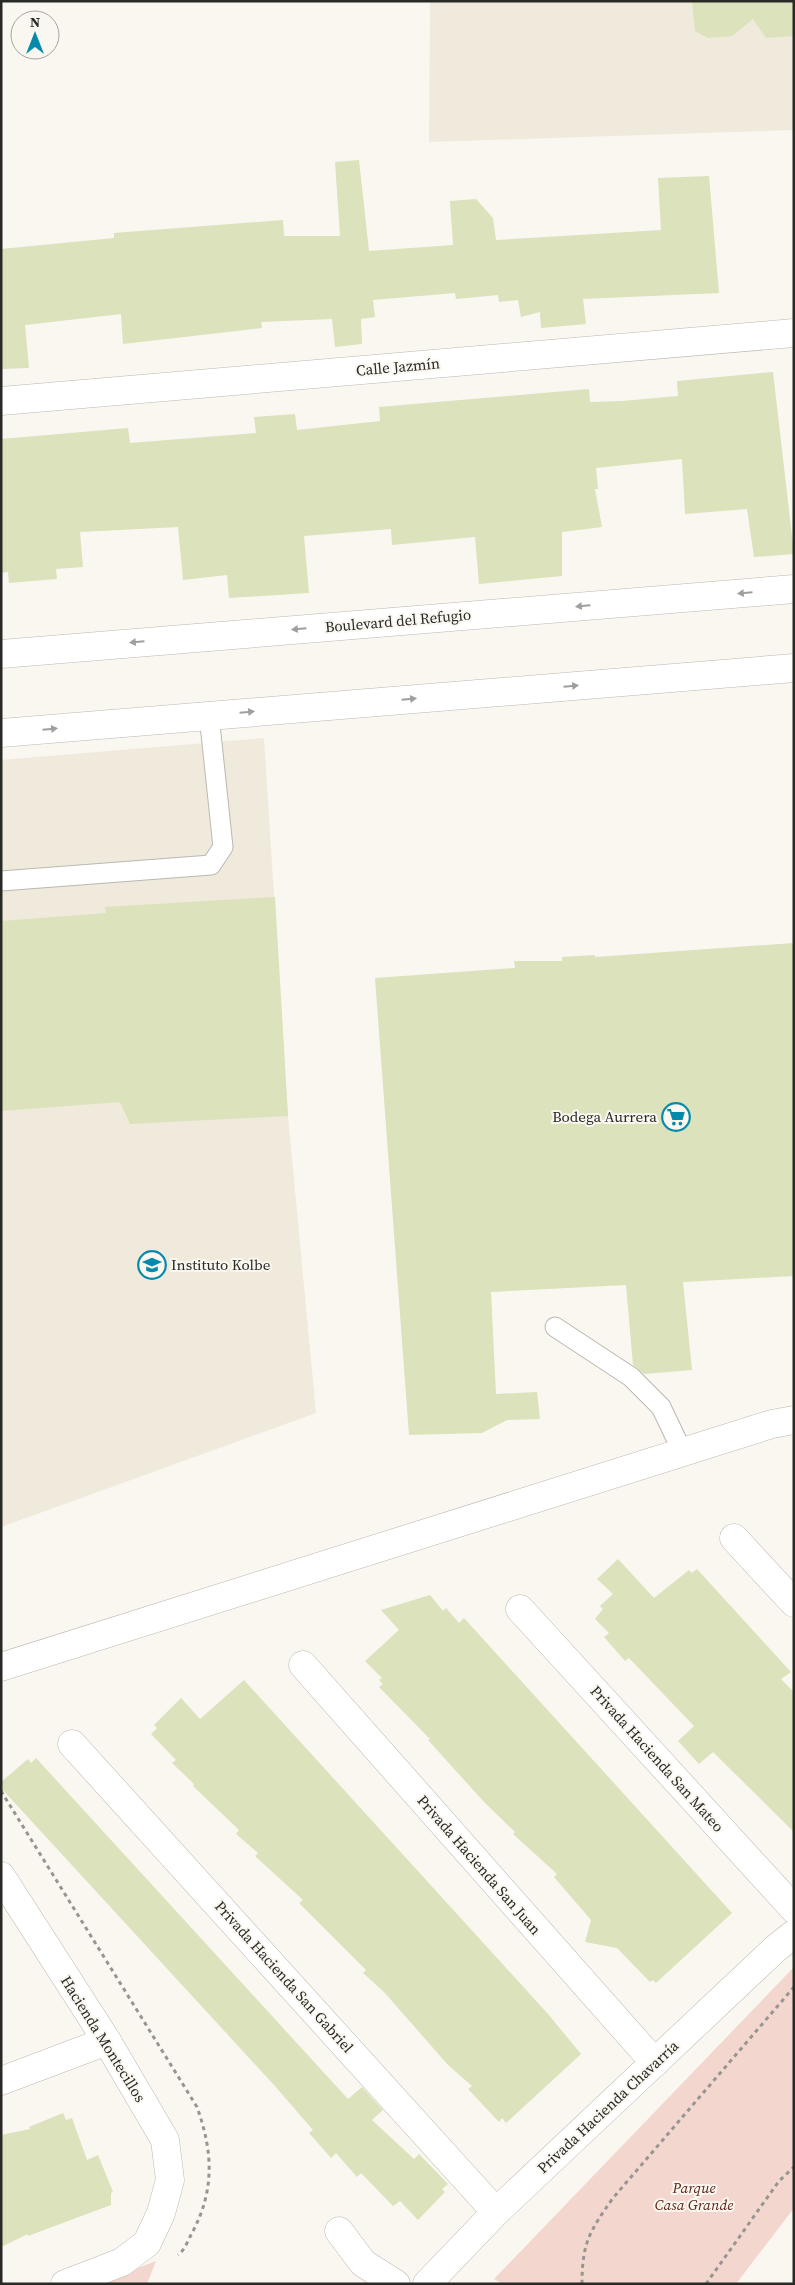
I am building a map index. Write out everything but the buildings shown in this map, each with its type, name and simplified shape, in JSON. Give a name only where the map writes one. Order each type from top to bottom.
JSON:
[{"type":"street","name":"Calle Jazmín","points":[[1,401],[794,333]]},
{"type":"street","name":"Boulevard del Refugio","points":[[1,654],[794,589]]},
{"type":"street","points":[[1,733],[794,668]]},
{"type":"street","points":[[1,1667],[772,1424],[794,1420]]},
{"type":"street","points":[[734,1538],[794,1603]]},
{"type":"street","name":"Privada Hacienda San Mateo","points":[[520,1609],[794,1909]]},
{"type":"street","name":"Privada Hacienda San Juan","points":[[303,1665],[655,2064]]},
{"type":"street","name":"Privada Hacienda San Gabriel","points":[[72,1744],[496,2212]]},
{"type":"street","name":"Hacienda Montecillos","points":[[1,1876],[107,2041],[165,2140],[170,2180],[162,2213],[147,2243],[122,2262],[64,2284]]},
{"type":"street","name":"Privada Hacienda Chavarría","points":[[427,2284],[496,2212],[775,1949],[794,1934]]},
{"type":"street","points":[[1,2081],[107,2041]]},
{"type":"street","points":[[339,2231],[363,2263],[396,2284]]},
{"type":"lane","points":[[1,881],[211,865],[223,847],[209,715]]},
{"type":"lane","points":[[555,1327],[631,1377],[661,1407],[683,1452]]},
{"type":"path","points":[[582,2284],[584,2253],[590,2231],[613,2198],[794,1987]]},
{"type":"path","points":[[706,2284],[779,2181],[794,2167]]},
{"type":"shaded area","points":[[430,1],[794,1],[794,130],[429,142]]},
{"type":"shaded area","name":"Instituto Kolbe","points":[[264,738],[288,1116],[316,1413],[1,1527],[1,760]]},
{"type":"green space","name":"Parque Casa Grande","points":[[794,1967],[794,2208],[736,2284],[502,2284],[494,2279]]},
{"type":"green space","points":[[156,2261],[147,2284],[96,2284]]},
{"type":"place","name":"Bodega Aurrera","points":[[676,1117]]},
{"type":"place","name":"Instituto Kolbe","points":[[152,1265]]}]
